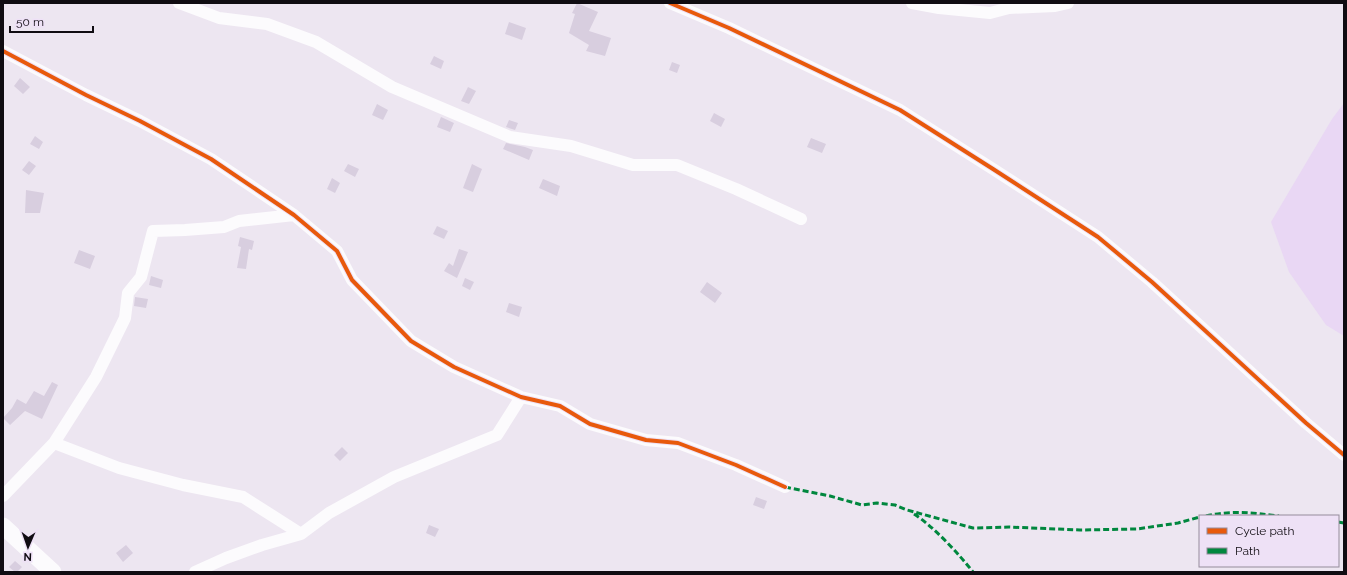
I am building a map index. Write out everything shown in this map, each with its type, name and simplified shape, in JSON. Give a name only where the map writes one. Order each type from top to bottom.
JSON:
[{"type":"main road","points":[[3,526],[53,572]]},
{"type":"street","points":[[179,3],[219,18],[267,24],[316,42],[392,86],[510,137],[571,146],[633,165],[676,165],[736,189],[801,219]]},
{"type":"street","points":[[670,3],[730,28],[900,110],[1098,237],[1152,282],[1301,418],[1344,455]]},
{"type":"street","points":[[912,3],[939,8],[990,13],[1009,8],[1055,6],[1068,3]]},
{"type":"street","points":[[3,51],[211,159],[294,215],[337,251],[352,280],[411,341],[454,367],[521,397],[560,406],[590,424],[646,440],[678,443],[786,487]]},
{"type":"street","points":[[3,496],[54,443],[96,377],[125,318],[128,293],[141,277],[153,231],[224,227],[239,221],[294,215]]},
{"type":"street","points":[[195,572],[247,550],[301,534],[329,513],[394,477],[497,435],[521,397]]},
{"type":"street","points":[[54,443],[120,468],[183,485],[242,497],[301,534]]},
{"type":"shaded area","points":[[1344,103],[1344,336],[1326,325],[1289,272],[1271,222],[1332,119]]},
{"type":"building","points":[[577,3],[598,12],[589,31],[611,38],[605,56],[586,51],[589,45],[569,33],[575,14],[572,13]]},
{"type":"building","points":[[509,22],[526,28],[522,40],[505,34]]},
{"type":"building","points":[[434,56],[444,61],[441,69],[430,64]]},
{"type":"building","points":[[672,62],[680,65],[677,73],[669,70]]},
{"type":"building","points":[[20,78],[30,87],[23,94],[14,86]]},
{"type":"building","points":[[468,87],[476,91],[469,104],[461,101]]},
{"type":"building","points":[[377,104],[388,110],[383,120],[372,115]]},
{"type":"building","points":[[714,113],[725,119],[721,127],[710,121]]},
{"type":"building","points":[[441,117],[454,123],[450,132],[437,127]]},
{"type":"building","points":[[509,120],[518,123],[515,130],[506,127]]},
{"type":"building","points":[[35,136],[43,142],[39,149],[30,144]]},
{"type":"building","points":[[811,138],[826,144],[822,153],[807,147]]},
{"type":"building","points":[[506,143],[533,150],[529,160],[503,149]]},
{"type":"building","points":[[29,161],[36,166],[29,175],[22,170]]},
{"type":"building","points":[[348,164],[359,169],[355,177],[344,171]]},
{"type":"building","points":[[472,164],[482,169],[473,192],[463,188]]},
{"type":"building","points":[[332,178],[340,183],[335,193],[327,189]]},
{"type":"building","points":[[543,179],[560,186],[557,196],[539,188]]},
{"type":"building","points":[[26,190],[44,193],[40,213],[25,213]]},
{"type":"building","points":[[437,226],[448,231],[444,239],[433,234]]},
{"type":"building","points":[[240,237],[254,241],[252,250],[249,249],[246,269],[237,268],[241,247],[238,246]]},
{"type":"building","points":[[459,249],[468,252],[457,278],[444,271],[449,263],[453,266]]},
{"type":"building","points":[[79,250],[95,256],[90,269],[74,263]]},
{"type":"building","points":[[151,276],[163,280],[161,288],[149,285]]},
{"type":"building","points":[[465,278],[474,282],[470,290],[462,286]]},
{"type":"building","points":[[707,282],[722,293],[715,303],[700,292]]},
{"type":"building","points":[[135,297],[148,299],[146,308],[134,306]]},
{"type":"building","points":[[509,303],[522,307],[519,317],[506,312]]},
{"type":"building","points":[[52,382],[58,385],[42,419],[25,411],[10,425],[3,418],[12,408],[17,399],[26,404],[34,391],[44,396]]},
{"type":"building","points":[[342,447],[348,453],[340,461],[334,455]]},
{"type":"building","points":[[756,497],[767,501],[764,509],[753,505]]},
{"type":"building","points":[[429,525],[439,529],[435,537],[426,533]]},
{"type":"building","points":[[126,545],[133,553],[123,562],[116,553]]},
{"type":"building","points":[[15,561],[22,567],[17,572],[9,567]]},
{"type":"marked path","points":[[785,487],[830,496],[862,505],[877,503],[895,505],[907,510],[973,528],[1009,527],[1080,530],[1137,529],[1178,523],[1199,517]]},
{"type":"marked path","points":[[1211,515],[1234,513],[1270,515]]},
{"type":"marked path","points":[[914,514],[945,541],[973,572]]},
{"type":"marked path","points":[[1339,522],[1344,523]]},
{"type":"cycle path","points":[[670,3],[729,28],[900,110],[1098,237],[1152,282],[1306,423],[1344,455]]},
{"type":"cycle path","points":[[3,51],[211,159],[294,215],[337,251],[352,280],[411,341],[454,367],[521,397],[560,406],[590,424],[646,440],[678,443],[736,465],[785,487]]}]
